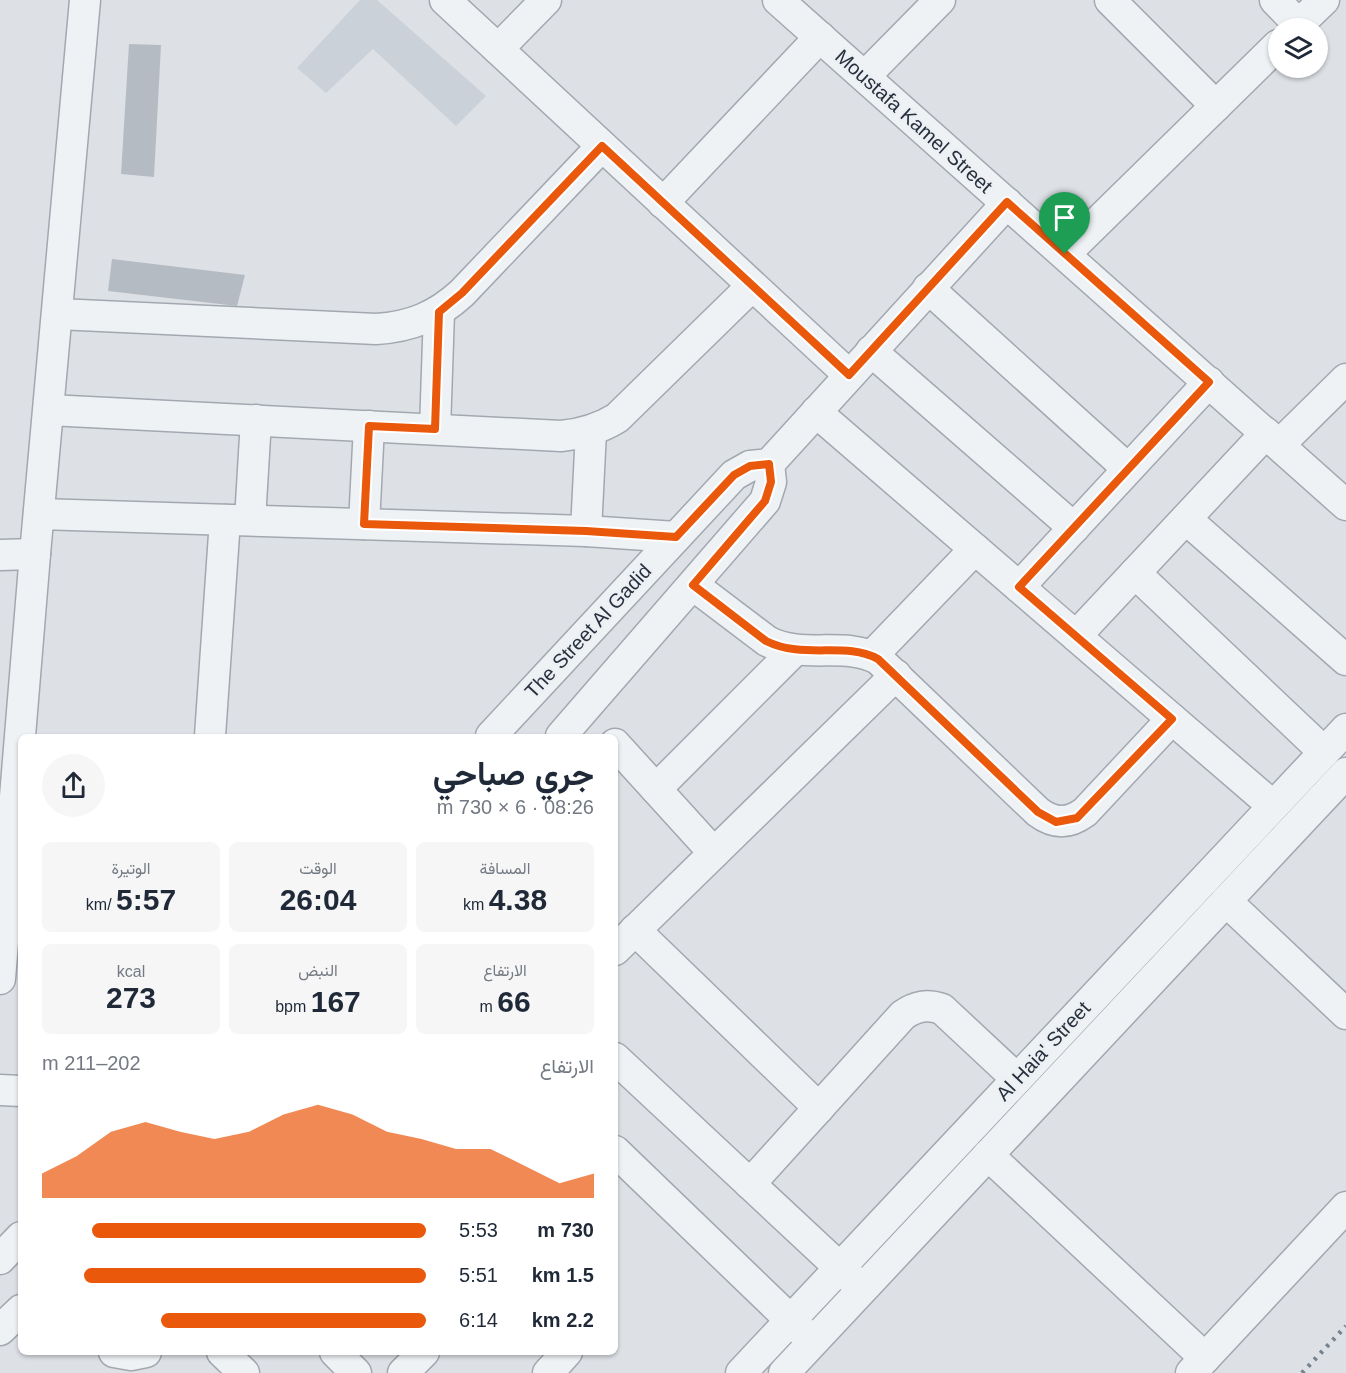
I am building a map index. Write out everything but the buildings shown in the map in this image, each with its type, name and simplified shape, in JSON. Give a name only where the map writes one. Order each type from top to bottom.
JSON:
[{"type":"street","points":[[20,734],[86,0]]},
{"type":"street","points":[[445,0],[849,375]]},
{"type":"street","points":[[498,49],[546,0]]},
{"type":"street","name":"Moustafa Kamel Street","points":[[778,0],[1346,505]]},
{"type":"street","points":[[865,76],[940,0]]},
{"type":"street","points":[[1110,0],[1216,106]]},
{"type":"street","points":[[1275,0],[1290,18]]},
{"type":"street","points":[[1306,18],[1324,0]]},
{"type":"street","points":[[663,203],[820,37]]},
{"type":"street","points":[[1065,254],[1268,55]]},
{"type":"street","points":[[58,314],[376,329],[409,325],[439,312],[462,293],[602,146]]},
{"type":"street","points":[[563,734],[765,501],[771,482],[769,464],[1007,202]]},
{"type":"street","points":[[49,410],[561,436],[591,431],[617,418],[752,286]]},
{"type":"street","points":[[928,288],[1128,469]]},
{"type":"street","points":[[435,429],[439,312]]},
{"type":"street","points":[[871,351],[1074,528]]},
{"type":"street","points":[[1076,636],[1186,519],[1273,439],[1346,379]]},
{"type":"street","points":[[1019,587],[1209,382]]},
{"type":"street","points":[[816,412],[1273,806]]},
{"type":"street","points":[[210,734],[238,520],[256,420]]},
{"type":"street","points":[[364,524],[369,426]]},
{"type":"street","points":[[586,531],[591,431]]},
{"type":"street","name":"The Street Al Gadid","points":[[493,734],[734,475],[750,466],[769,464]]},
{"type":"street","points":[[39,514],[586,531],[676,537]]},
{"type":"street","points":[[1186,519],[1346,660]]},
{"type":"street","points":[[873,656],[975,549]]},
{"type":"street","points":[[0,555],[35,554]]},
{"type":"street","points":[[1135,573],[1324,752]]},
{"type":"street","points":[[693,585],[766,641],[794,651],[860,652],[884,663],[1038,812],[1056,822],[1077,818],[1085,812],[1172,719]]},
{"type":"street","points":[[656,789],[794,651]]},
{"type":"street","points":[[819,1108],[625,940],[896,675]]},
{"type":"street","points":[[584,711],[606,734]]},
{"type":"street","name":"Al Haia' Street","points":[[741,1373],[1346,729]]},
{"type":"street","points":[[618,747],[714,853]]},
{"type":"street","points":[[0,979],[18,760]]},
{"type":"street","name":"Al Haia' Street","points":[[784,1373],[1346,773]]},
{"type":"street","points":[[1226,901],[1346,1014]]},
{"type":"street","points":[[750,1184],[903,1015],[912,1009],[932,1006],[942,1009],[1017,1079]]},
{"type":"street","points":[[618,1061],[863,1289]]},
{"type":"street","points":[[0,1090],[18,1091]]},
{"type":"street","points":[[618,1153],[813,1342]]},
{"type":"street","points":[[988,1155],[1198,1365],[1346,1207]]},
{"type":"street","points":[[0,1330],[18,1313]]},
{"type":"street","points":[[225,1355],[244,1373]]},
{"type":"street","points":[[338,1355],[356,1373]]},
{"type":"street","points":[[403,1373],[421,1355]]},
{"type":"street","points":[[548,1373],[564,1355]]},
{"type":"shaded area","points":[[360,0],[377,0],[486,96],[456,126],[373,49],[326,93],[297,68]]},
{"type":"railway","points":[[1302,1373],[1346,1326]]},
{"type":"route","points":[[602,146],[849,375],[1007,202],[1065,254],[1209,382],[1019,587],[1172,719],[1077,818],[1056,822],[1038,812],[878,659],[860,652],[794,651],[775,646],[693,585],[765,501],[771,482],[769,464],[750,466],[734,475],[676,537],[586,531],[364,524],[369,426],[435,429],[439,312],[462,293],[602,146]]}]
